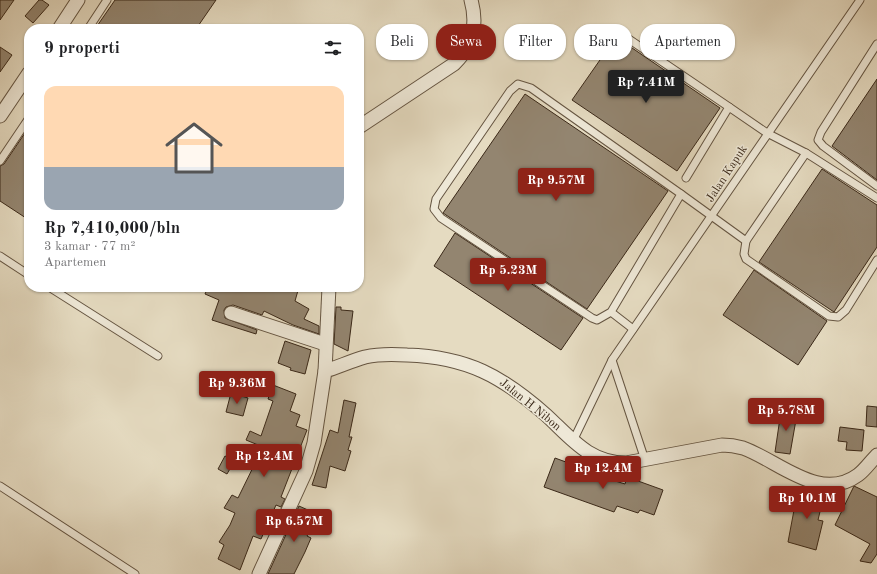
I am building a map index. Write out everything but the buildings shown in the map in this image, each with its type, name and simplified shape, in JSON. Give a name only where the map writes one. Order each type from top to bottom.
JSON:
[{"type":"street","points":[[62,24],[78,0]]},
{"type":"street","points":[[364,124],[454,64],[464,55],[473,31],[476,17],[471,0]]},
{"type":"street","points":[[0,116],[24,80]]},
{"type":"street","points":[[259,574],[306,471],[314,442],[325,371],[325,344],[329,292]]},
{"type":"street","points":[[231,313],[325,344]]},
{"type":"street","name":"Jalan H Nibon","points":[[325,371],[366,357],[384,355],[428,355],[456,360],[482,370],[512,388],[545,414],[573,441],[594,457],[603,460],[626,463],[722,445],[732,446],[749,450],[814,483],[832,485],[844,483],[859,474],[877,455]]},
{"type":"lane","points":[[91,24],[107,0]]},
{"type":"lane","name":"Jalan Kapuk","points":[[573,441],[612,360],[712,216],[767,132],[860,0]]},
{"type":"lane","points":[[632,41],[767,132],[806,153],[877,198]]},
{"type":"lane","points":[[877,44],[821,132],[818,140],[823,146],[877,186]]},
{"type":"lane","points":[[681,194],[610,312],[597,320],[440,218],[434,209],[436,199],[510,91],[518,84],[531,88],[681,194],[746,240]]},
{"type":"lane","points":[[686,178],[729,106]]},
{"type":"lane","points":[[0,161],[24,125]]},
{"type":"lane","points":[[806,153],[746,240],[744,254],[746,259],[829,316],[838,317],[846,310],[877,260]]},
{"type":"lane","points":[[0,256],[24,271]]},
{"type":"lane","points":[[57,292],[158,356]]},
{"type":"lane","points":[[610,312],[633,329]]},
{"type":"lane","points":[[612,360],[645,460]]},
{"type":"lane","points":[[0,486],[135,574]]}]
